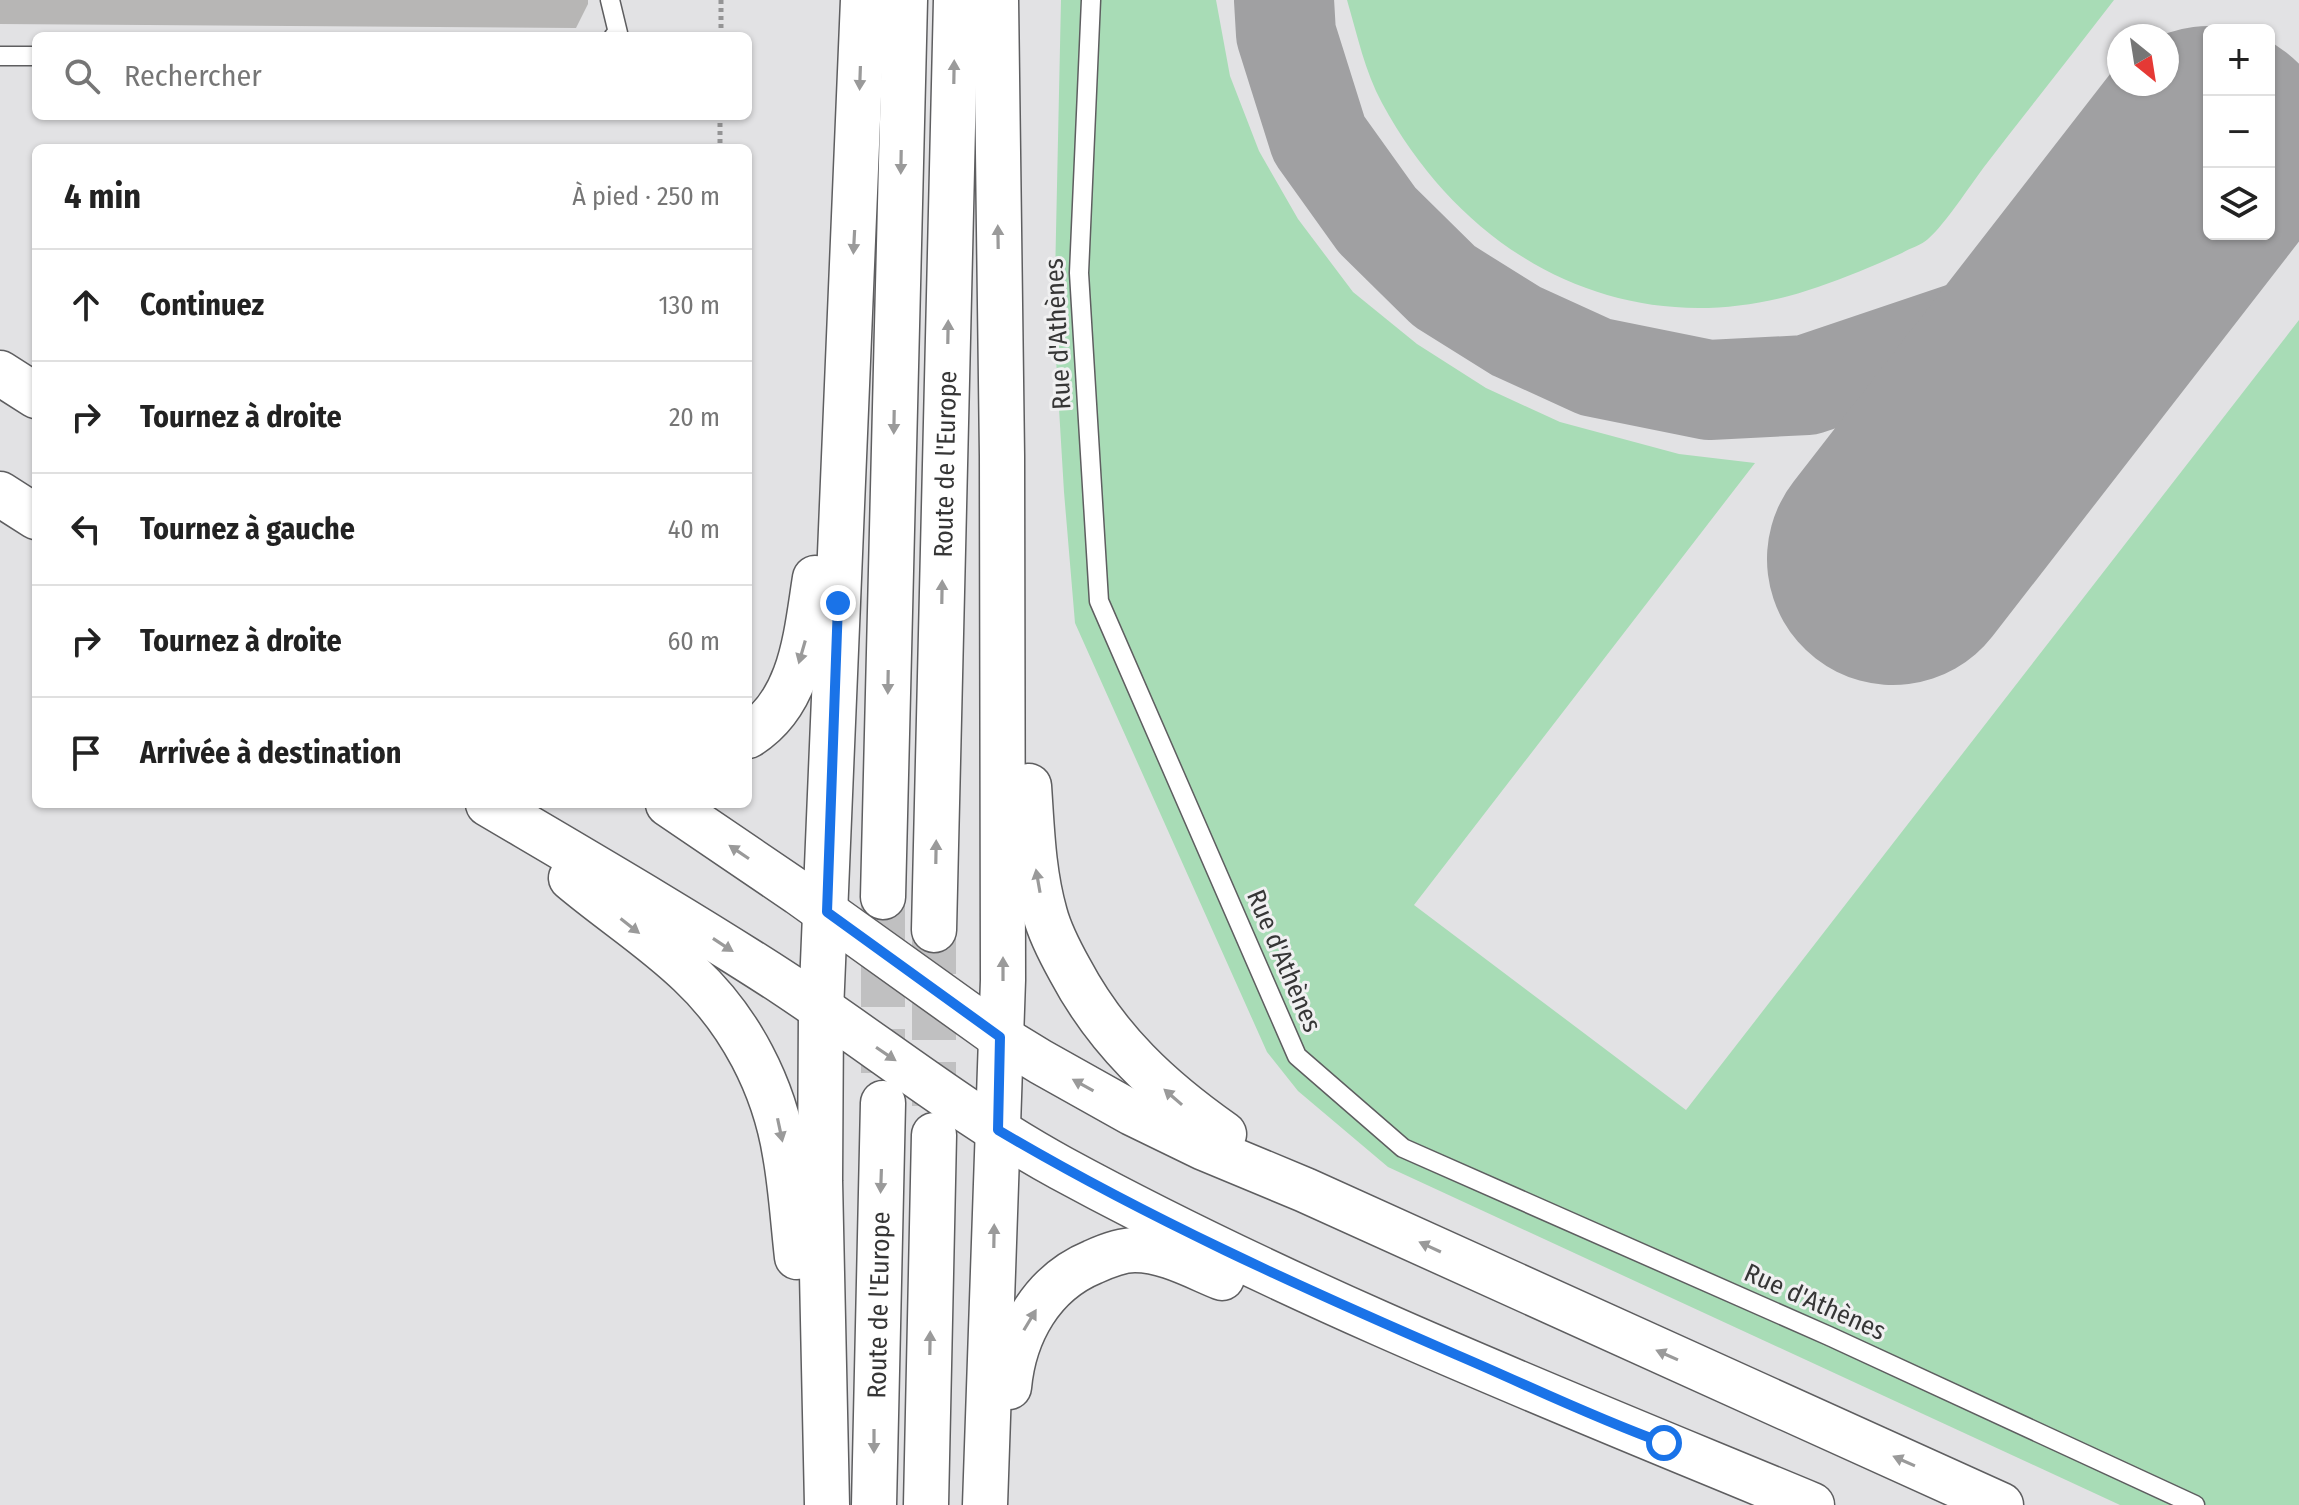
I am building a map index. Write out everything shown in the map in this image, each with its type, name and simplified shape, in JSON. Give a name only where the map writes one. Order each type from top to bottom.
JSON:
[{"type":"main road","points":[[825,1505],[821,1011],[863,0]]},
{"type":"main road","name":"Route de l'Europe","points":[[883,897],[905,0]]},
{"type":"main road","name":"Route de l'Europe","points":[[934,930],[956,0]]},
{"type":"main road","points":[[985,1505],[1003,980],[1002,456],[996,0]]},
{"type":"main road","points":[[752,733],[773,715],[788,693],[806,639],[848,354]]},
{"type":"main road","points":[[0,373],[32,393]]},
{"type":"main road","points":[[1002,456],[1036,875],[1045,916],[1081,991],[1101,1022],[1141,1069],[1179,1103],[1305,1190]]},
{"type":"main road","points":[[0,494],[32,514]]},
{"type":"main road","points":[[491,808],[590,894],[690,973],[752,1056],[770,1094],[786,1155],[825,1505]]},
{"type":"main road","points":[[493,808],[674,913],[998,1130],[1061,1167],[1331,1301],[1812,1505]]},
{"type":"main road","points":[[674,808],[827,912],[1000,1037],[1132,1113],[2001,1505]]},
{"type":"main road","name":"Route de l'Europe","points":[[874,1505],[883,1103]]},
{"type":"main road","name":"Route de l'Europe","points":[[926,1505],[934,1135]]},
{"type":"main road","points":[[996,1505],[1011,1369],[1022,1331],[1063,1278],[1105,1257],[1134,1250],[1162,1254],[1658,1441]]},
{"type":"lane","points":[[610,0],[618,32]]},
{"type":"lane","name":"Rue d'Athènes","points":[[1091,0],[1079,273],[1099,601],[1297,1056],[1403,1148],[1829,1336],[2195,1505]]},
{"type":"lane","points":[[0,56],[32,56]]},
{"type":"lane","points":[[1658,1441],[1780,1505]]},
{"type":"path","points":[[721,0],[721,32]]},
{"type":"path","points":[[720,120],[720,143]]},
{"type":"green space","points":[[1061,0],[1216,0],[1230,76],[1259,151],[1298,219],[1353,292],[1417,344],[1486,388],[1560,422],[1679,454],[1755,463],[1414,905],[1686,1110],[2299,320],[2299,1505],[2120,1505],[1388,1167],[1298,1091],[1267,1052],[1075,623],[1054,325]]},
{"type":"green space","points":[[1347,0],[2114,0],[1950,214],[1925,241],[1871,267],[1818,287],[1751,304],[1686,308],[1624,299],[1566,280],[1511,249],[1462,209],[1419,160],[1382,103],[1366,66]]},
{"type":"building","points":[[0,0],[588,0],[588,4],[576,28],[0,24]]},
{"type":"taxiway","points":[[1284,0],[1286,34],[1319,139],[1377,220],[1444,286],[1516,331],[1595,367],[1709,390],[1807,385],[1970,330],[2090,270],[2176,194]]},
{"type":"runway","points":[[1893,559],[2203,160]]},
{"type":"tunnel","points":[[883,897],[883,1103]]},
{"type":"tunnel","points":[[934,930],[934,1120]]},
{"type":"route","points":[[838,603],[827,912],[1000,1037],[998,1130],[1061,1167],[1208,1243],[1331,1301],[1664,1443]]}]
